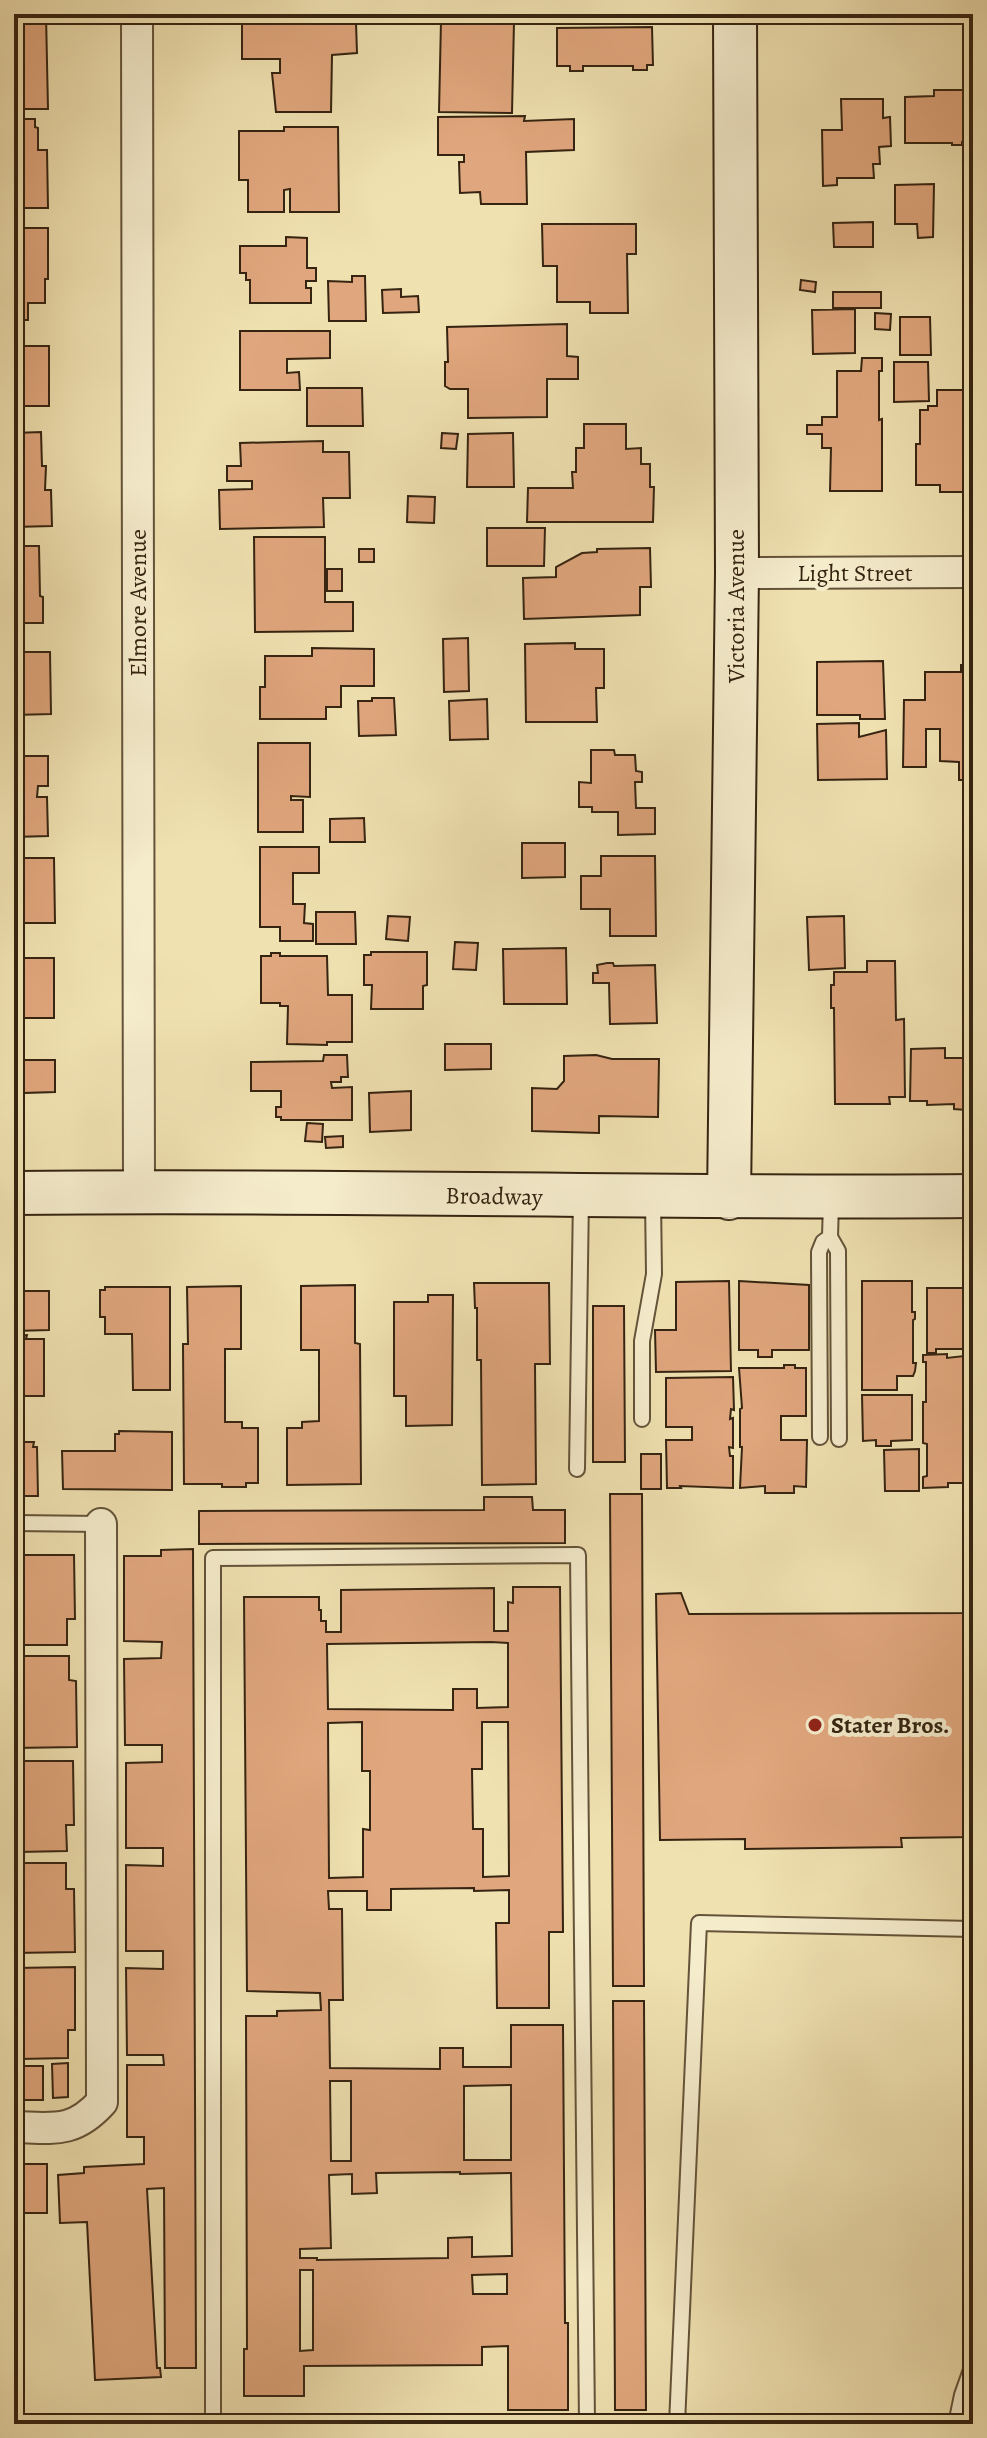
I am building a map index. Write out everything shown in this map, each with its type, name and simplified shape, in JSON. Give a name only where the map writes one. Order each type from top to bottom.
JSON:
[{"type":"street","name":"Elmore Avenue","points":[[137,14],[139,1192]]},
{"type":"street","name":"Victoria Avenue","points":[[729,1198],[737,573],[735,14]]},
{"type":"street","name":"Light Street","points":[[737,573],[973,572]]},
{"type":"street","name":"Broadway","points":[[14,1193],[653,1195],[729,1198],[830,1217],[973,1196]]},
{"type":"street","points":[[14,2127],[60,2128],[86,2119],[102,2102],[101,1524]]},
{"type":"lane","points":[[642,1419],[642,1341],[654,1274],[653,1195]]},
{"type":"lane","points":[[577,1469],[581,1197]]},
{"type":"lane","points":[[820,1437],[819,1252],[830,1217]]},
{"type":"lane","points":[[830,1217],[838,1251],[839,1439]]},
{"type":"lane","points":[[14,1523],[101,1524]]},
{"type":"lane","points":[[213,2424],[213,1558],[578,1555],[587,2424]]},
{"type":"lane","points":[[677,2424],[699,1923],[973,1929]]},
{"type":"lane","points":[[956,2424],[973,2364]]},
{"type":"building","points":[[242,14],[274,15],[273,23],[356,23],[357,53],[332,55],[331,112],[276,112],[272,73],[280,73],[280,59],[242,59]]},
{"type":"building","points":[[14,15],[46,15],[48,109],[14,109]]},
{"type":"building","points":[[441,21],[514,22],[512,113],[439,112]]},
{"type":"building","points":[[652,27],[653,65],[647,65],[647,70],[633,70],[633,66],[583,66],[583,71],[570,71],[570,66],[557,66],[557,28]]},
{"type":"building","points":[[934,90],[967,90],[967,95],[973,100],[973,142],[962,142],[962,145],[905,143],[905,97],[934,96]]},
{"type":"building","points":[[841,99],[883,99],[883,118],[890,117],[891,146],[879,147],[880,164],[873,164],[874,178],[837,178],[837,185],[823,186],[822,130],[842,130]]},
{"type":"building","points":[[525,116],[524,121],[574,119],[574,150],[526,152],[527,204],[481,204],[480,192],[460,193],[459,162],[464,162],[464,155],[438,155],[438,117]]},
{"type":"building","points":[[14,119],[35,119],[38,150],[47,150],[48,208],[14,208]]},
{"type":"building","points":[[284,127],[338,127],[339,212],[290,212],[290,189],[284,190],[284,212],[248,212],[248,180],[239,180],[239,131],[284,131]]},
{"type":"building","points":[[934,184],[933,237],[918,238],[917,224],[895,224],[895,185]]},
{"type":"building","points":[[873,222],[873,247],[834,247],[833,223]]},
{"type":"building","points":[[542,224],[636,224],[636,254],[627,254],[628,313],[590,313],[590,302],[557,302],[557,266],[543,266]]},
{"type":"building","points":[[14,228],[48,228],[45,303],[28,303],[28,320],[14,320]]},
{"type":"building","points":[[286,237],[307,238],[307,268],[316,268],[316,281],[306,281],[306,288],[311,288],[311,303],[250,303],[250,280],[246,280],[246,273],[240,273],[240,246],[286,246]]},
{"type":"building","points":[[352,276],[365,276],[366,321],[329,321],[328,281],[352,282]]},
{"type":"building","points":[[801,280],[816,282],[815,292],[800,290]]},
{"type":"building","points":[[401,289],[401,297],[418,296],[419,312],[383,313],[382,290]]},
{"type":"building","points":[[833,292],[881,292],[881,308],[833,308]]},
{"type":"building","points":[[855,309],[855,353],[813,354],[812,310]]},
{"type":"building","points":[[875,313],[891,314],[890,330],[875,329]]},
{"type":"building","points":[[900,317],[930,317],[931,355],[900,355]]},
{"type":"building","points":[[567,324],[567,356],[578,357],[578,379],[547,379],[547,417],[468,418],[468,389],[445,386],[447,327]]},
{"type":"building","points":[[240,331],[330,331],[330,358],[287,359],[287,373],[299,372],[300,390],[240,390]]},
{"type":"building","points":[[14,346],[49,346],[49,406],[14,406]]},
{"type":"building","points":[[862,358],[882,358],[879,420],[882,419],[882,491],[830,491],[831,448],[822,448],[822,434],[807,434],[807,425],[822,425],[822,417],[837,417],[837,371],[861,371]]},
{"type":"building","points":[[894,362],[928,362],[929,401],[894,402]]},
{"type":"building","points":[[307,388],[362,388],[363,426],[307,426]]},
{"type":"building","points":[[937,390],[973,390],[973,492],[940,492],[940,485],[916,485],[920,410],[937,406]]},
{"type":"building","points":[[584,424],[626,424],[626,449],[641,448],[641,464],[650,464],[650,487],[654,487],[653,522],[527,522],[528,488],[573,488],[576,448],[584,448]]},
{"type":"building","points":[[41,432],[42,466],[46,466],[45,490],[51,490],[52,526],[14,527],[14,433]]},
{"type":"building","points":[[442,433],[458,434],[456,449],[441,448]]},
{"type":"building","points":[[513,433],[514,487],[467,487],[468,434]]},
{"type":"building","points":[[323,441],[323,452],[349,452],[350,498],[323,498],[324,527],[220,529],[219,490],[252,489],[252,481],[227,481],[227,466],[241,466],[240,443]]},
{"type":"building","points":[[408,496],[435,497],[434,523],[407,522]]},
{"type":"building","points":[[487,528],[545,528],[544,566],[487,566]]},
{"type":"building","points":[[254,537],[325,537],[325,602],[353,602],[353,631],[255,632]]},
{"type":"building","points":[[14,546],[39,546],[43,623],[14,623]]},
{"type":"building","points":[[650,548],[651,587],[640,587],[640,615],[524,619],[523,578],[556,577],[556,567],[582,553],[597,552],[597,549]]},
{"type":"building","points":[[359,549],[374,549],[374,562],[359,562]]},
{"type":"building","points":[[327,569],[342,569],[342,591],[327,591]]},
{"type":"building","points":[[468,638],[469,691],[444,692],[443,639]]},
{"type":"building","points":[[575,643],[575,649],[604,649],[604,688],[596,688],[597,722],[526,722],[525,644]]},
{"type":"building","points":[[312,648],[374,649],[374,686],[341,686],[341,707],[326,707],[326,719],[260,719],[260,687],[265,687],[265,656],[312,656]]},
{"type":"building","points":[[14,652],[50,652],[51,714],[14,715]]},
{"type":"building","points":[[883,661],[885,719],[860,719],[860,715],[817,715],[817,662]]},
{"type":"building","points":[[961,665],[973,665],[973,780],[959,780],[959,762],[940,761],[940,729],[926,729],[926,767],[903,767],[904,700],[925,700],[925,672],[961,672]]},
{"type":"building","points":[[372,698],[394,698],[396,735],[359,736],[358,701],[372,701]]},
{"type":"building","points":[[487,699],[488,739],[450,740],[449,701]]},
{"type":"building","points":[[859,723],[859,737],[886,730],[887,779],[818,780],[817,724]]},
{"type":"building","points":[[258,743],[310,743],[310,797],[291,796],[291,800],[303,800],[303,832],[258,832]]},
{"type":"building","points":[[591,750],[614,750],[615,755],[635,755],[636,771],[642,772],[642,782],[635,782],[636,808],[655,808],[655,834],[618,835],[618,812],[592,812],[592,807],[579,807],[579,782],[591,783]]},
{"type":"building","points":[[14,756],[48,756],[48,786],[38,786],[37,797],[47,797],[48,836],[14,837]]},
{"type":"building","points":[[364,818],[365,842],[330,842],[330,819]]},
{"type":"building","points":[[522,843],[565,843],[565,877],[522,878]]},
{"type":"building","points":[[260,847],[319,847],[319,873],[293,873],[293,904],[305,904],[304,923],[313,924],[313,941],[280,941],[280,927],[260,927]]},
{"type":"building","points":[[601,856],[655,856],[656,936],[610,936],[610,909],[581,909],[581,876],[601,876]]},
{"type":"building","points":[[14,858],[54,858],[55,923],[14,923]]},
{"type":"building","points":[[316,912],[355,912],[356,944],[316,944]]},
{"type":"building","points":[[388,916],[410,917],[408,941],[386,939]]},
{"type":"building","points":[[844,916],[845,968],[809,970],[807,917]]},
{"type":"building","points":[[455,942],[478,943],[476,970],[453,969]]},
{"type":"building","points":[[566,948],[567,1004],[504,1004],[503,949]]},
{"type":"building","points":[[371,952],[427,952],[423,1009],[371,1009],[372,985],[364,985],[364,955],[371,955]]},
{"type":"building","points":[[271,953],[280,953],[280,956],[327,956],[328,995],[352,995],[352,1042],[287,1044],[288,1006],[261,1003],[261,956],[271,956]]},
{"type":"building","points":[[14,958],[54,958],[54,1018],[14,1018]]},
{"type":"building","points":[[967,959],[973,959],[973,993],[966,993]]},
{"type":"building","points":[[867,961],[895,961],[896,1020],[904,1019],[905,1097],[889,1097],[890,1104],[835,1104],[831,985],[834,985],[834,972],[867,972]]},
{"type":"building","points":[[607,963],[614,966],[655,965],[657,1023],[610,1024],[609,983],[593,983],[593,973],[598,973],[597,965]]},
{"type":"building","points":[[445,1044],[491,1044],[491,1069],[445,1070]]},
{"type":"building","points":[[945,1048],[945,1058],[973,1058],[973,1105],[966,1105],[966,1110],[954,1109],[954,1104],[927,1105],[927,1101],[910,1101],[911,1049]]},
{"type":"building","points":[[324,1055],[347,1055],[348,1077],[341,1077],[341,1082],[331,1082],[332,1088],[352,1087],[352,1120],[281,1120],[281,1117],[276,1117],[276,1107],[281,1107],[281,1091],[251,1091],[251,1062],[323,1061]]},
{"type":"building","points":[[596,1055],[612,1059],[659,1059],[658,1117],[599,1116],[599,1133],[532,1131],[532,1088],[557,1089],[564,1081],[564,1056]]},
{"type":"building","points":[[14,1060],[55,1060],[55,1092],[24,1093],[24,1121],[14,1121]]},
{"type":"building","points":[[411,1091],[411,1130],[370,1132],[369,1093]]},
{"type":"building","points":[[307,1123],[323,1124],[322,1142],[305,1141]]},
{"type":"building","points":[[343,1136],[343,1147],[326,1148],[325,1137]]},
{"type":"building","points":[[729,1281],[731,1371],[656,1372],[655,1330],[676,1330],[676,1282]]},
{"type":"building","points":[[739,1281],[809,1285],[809,1350],[772,1350],[772,1357],[758,1357],[758,1350],[739,1350]]},
{"type":"building","points":[[862,1281],[912,1281],[915,1371],[913,1376],[897,1376],[897,1390],[862,1390]]},
{"type":"building","points":[[474,1283],[549,1283],[550,1364],[535,1364],[536,1484],[482,1485],[481,1360],[477,1360]]},
{"type":"building","points":[[355,1285],[355,1343],[360,1344],[361,1484],[287,1485],[287,1428],[302,1428],[302,1422],[319,1421],[319,1350],[301,1350],[301,1286]]},
{"type":"building","points":[[241,1286],[241,1349],[225,1349],[225,1422],[242,1422],[242,1428],[258,1428],[258,1483],[246,1483],[246,1487],[184,1484],[183,1344],[188,1344],[187,1287]]},
{"type":"building","points":[[105,1287],[170,1287],[170,1390],[133,1390],[132,1334],[105,1334],[105,1317],[100,1317],[100,1290],[105,1290]]},
{"type":"building","points":[[927,1288],[973,1288],[973,1349],[936,1349],[936,1353],[927,1353]]},
{"type":"building","points":[[14,1291],[49,1291],[49,1330],[14,1331]]},
{"type":"building","points":[[428,1295],[453,1295],[452,1425],[406,1426],[406,1396],[394,1396],[394,1302],[428,1302]]},
{"type":"building","points":[[593,1306],[624,1306],[625,1462],[593,1462]]},
{"type":"building","points":[[27,1335],[26,1339],[44,1339],[44,1396],[24,1396],[24,1392],[14,1392],[14,1336]]},
{"type":"building","points":[[947,1354],[947,1358],[973,1355],[973,1410],[966,1410],[967,1432],[973,1432],[973,1487],[964,1487],[964,1483],[948,1483],[948,1487],[923,1488],[923,1477],[927,1476],[927,1444],[923,1443],[926,1362],[923,1362],[923,1355]]},
{"type":"building","points":[[784,1365],[806,1368],[806,1416],[781,1416],[781,1440],[807,1440],[806,1487],[794,1486],[794,1493],[765,1493],[765,1486],[740,1488],[742,1408],[739,1368],[784,1368]]},
{"type":"building","points":[[733,1377],[734,1410],[731,1409],[730,1419],[733,1418],[733,1448],[729,1447],[730,1456],[733,1456],[733,1488],[667,1488],[666,1440],[692,1440],[692,1427],[666,1427],[666,1378]]},
{"type":"building","points":[[862,1395],[912,1395],[912,1440],[891,1441],[891,1446],[876,1446],[876,1440],[863,1441]]},
{"type":"building","points":[[119,1431],[172,1432],[172,1490],[63,1489],[62,1451],[115,1451],[115,1434]]},
{"type":"building","points":[[14,1442],[34,1442],[33,1447],[37,1447],[38,1496],[14,1496]]},
{"type":"building","points":[[919,1449],[919,1491],[885,1491],[884,1450]]},
{"type":"building","points":[[641,1454],[661,1454],[661,1489],[641,1489]]},
{"type":"building","points":[[610,1494],[642,1494],[644,1986],[613,1986]]},
{"type":"building","points":[[484,1497],[532,1497],[533,1510],[565,1510],[565,1543],[199,1544],[199,1511],[484,1510]]},
{"type":"building","points":[[193,1549],[196,2368],[165,2368],[164,2188],[147,2189],[157,2368],[160,2368],[161,2377],[95,2380],[87,2222],[60,2223],[58,2175],[84,2173],[84,2167],[144,2164],[144,2137],[127,2137],[127,2065],[164,2065],[163,2055],[127,2055],[126,1968],[163,1969],[163,1951],[126,1951],[126,1865],[163,1866],[163,1848],[126,1848],[126,1763],[162,1762],[162,1745],[125,1745],[124,1659],[161,1658],[162,1642],[124,1641],[124,1556],[161,1556],[161,1550]]},
{"type":"building","points":[[14,1555],[74,1555],[75,1619],[67,1619],[67,1645],[19,1645],[19,1620],[14,1620]]},
{"type":"building","points":[[513,1587],[560,1587],[563,1932],[549,1932],[549,2008],[497,2008],[496,1923],[509,1923],[509,1890],[391,1889],[391,1910],[367,1910],[367,1891],[328,1891],[329,1909],[342,1909],[343,2000],[329,2000],[330,2068],[440,2069],[440,2048],[463,2048],[463,2067],[511,2067],[511,2025],[563,2025],[568,2410],[508,2410],[508,2346],[482,2347],[482,2365],[304,2366],[304,2396],[244,2396],[244,2349],[247,2349],[246,2016],[277,2016],[277,2011],[321,2010],[320,1993],[247,1991],[244,1597],[319,1597],[321,1621],[326,1621],[326,1632],[341,1632],[341,1590],[494,1588],[494,1631],[508,1631],[508,1602],[513,1603]],"holes":[[[508,1643],[508,1707],[477,1708],[477,1689],[453,1689],[453,1710],[328,1709],[327,1644]],[[362,1722],[362,1771],[370,1771],[370,1830],[363,1829],[363,1877],[329,1878],[328,1723]],[[482,1722],[508,1722],[509,1876],[483,1877],[483,1829],[473,1829],[472,1769],[482,1769]],[[330,2081],[351,2081],[351,2161],[331,2161]],[[511,2085],[511,2160],[464,2160],[464,2086]],[[376,2173],[511,2173],[512,2256],[472,2257],[472,2237],[448,2238],[448,2258],[300,2258],[300,2249],[331,2248],[329,2175],[352,2174],[352,2194],[377,2193]],[[300,2270],[313,2270],[313,2350],[300,2351]],[[507,2274],[507,2294],[473,2294],[472,2275]]]},
{"type":"building","name":"Stater Bros.","points":[[970,1592],[973,1592],[973,1837],[901,1838],[902,1847],[745,1849],[745,1839],[660,1840],[656,1594],[681,1593],[689,1614],[964,1613]]},
{"type":"building","points":[[20,1656],[69,1656],[69,1680],[76,1681],[77,1747],[14,1748],[14,1680],[20,1680]]},
{"type":"building","points":[[14,1761],[73,1761],[74,1825],[66,1825],[67,1851],[18,1852],[18,1826],[14,1826]]},
{"type":"building","points":[[18,1863],[66,1863],[66,1889],[74,1889],[75,1952],[14,1953],[14,1890],[18,1890]]},
{"type":"building","points":[[75,1967],[75,2030],[68,2030],[68,2058],[20,2059],[19,2030],[14,2030],[14,1968]]},
{"type":"building","points":[[613,2001],[644,2001],[646,2410],[615,2410]]},
{"type":"building","points":[[68,2063],[68,2097],[53,2098],[52,2064]]},
{"type":"building","points":[[14,2066],[43,2066],[43,2100],[14,2100]]},
{"type":"building","points":[[14,2156],[19,2156],[19,2164],[47,2164],[47,2213],[19,2213],[21,2371],[14,2371]]},
{"type":"place","name":"Stater Bros.","points":[[815,1725]]}]
